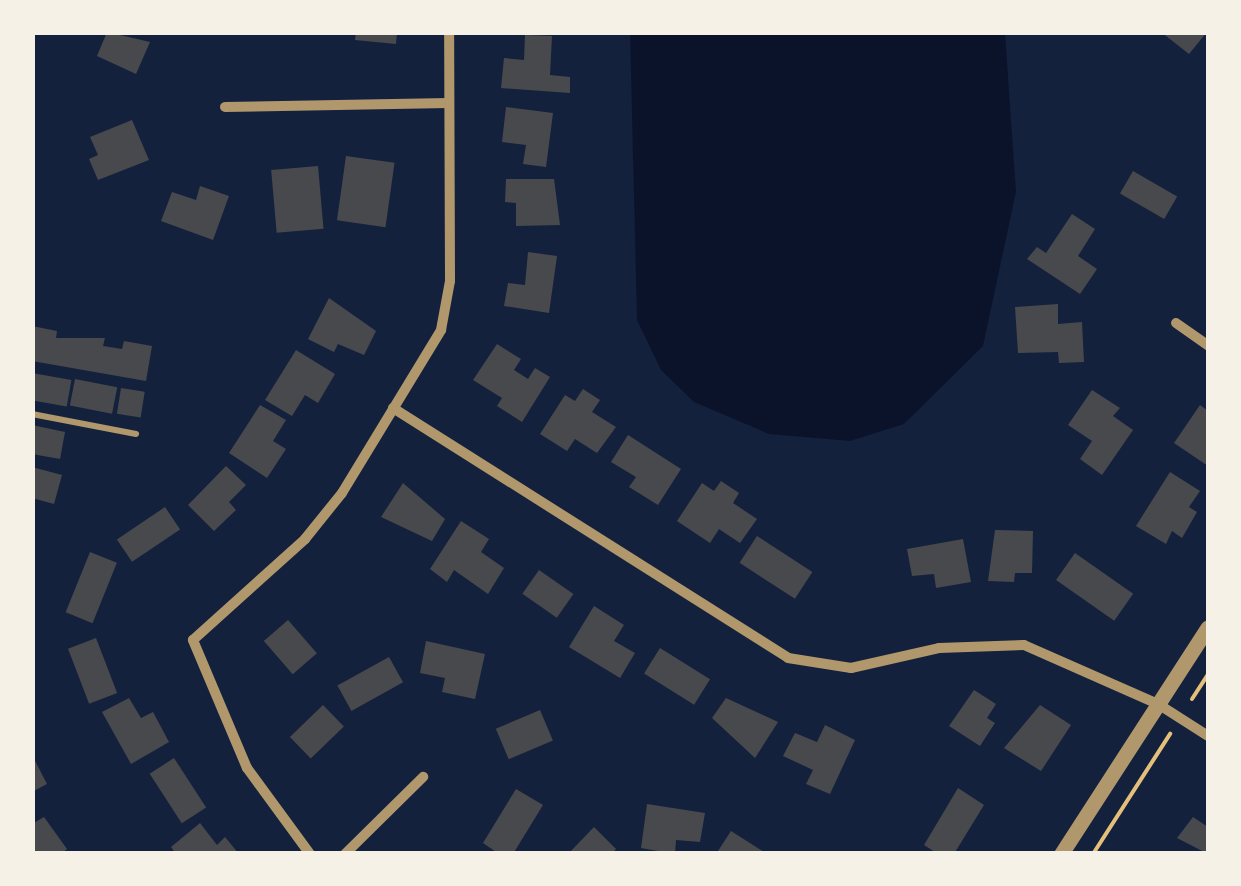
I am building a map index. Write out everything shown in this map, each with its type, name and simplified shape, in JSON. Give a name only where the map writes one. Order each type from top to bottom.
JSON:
[{"type":"street","points":[[310,854],[247,768],[193,640],[305,540],[342,493],[440,330],[448,305],[449,32]]},
{"type":"street","points":[[225,107],[449,103]]},
{"type":"street","points":[[1176,324],[1208,345]]},
{"type":"street","points":[[393,408],[788,658],[851,668],[939,648],[1024,645],[1158,704],[1208,736]]},
{"type":"street","points":[[1061,854],[1208,626]]},
{"type":"street","points":[[345,854],[423,777]]},
{"type":"lane","points":[[32,414],[136,434]]},
{"type":"path","points":[[1192,699],[1208,674]]},
{"type":"path","points":[[1093,854],[1170,734]]},
{"type":"water","points":[[630,33],[1005,33],[1016,192],[983,346],[904,424],[850,441],[769,434],[694,402],[661,370],[637,320]]},
{"type":"building","points":[[107,32],[150,42],[136,74],[97,56]]},
{"type":"building","points":[[356,32],[397,32],[396,44],[355,40]]},
{"type":"building","points":[[1161,32],[1207,32],[1189,54]]},
{"type":"building","points":[[525,35],[552,36],[550,75],[570,77],[570,93],[501,88],[504,58],[524,60]]},
{"type":"building","points":[[506,107],[553,113],[546,167],[523,164],[526,145],[502,142]]},
{"type":"building","points":[[132,120],[149,160],[98,180],[89,159],[98,155],[90,137]]},
{"type":"building","points":[[346,156],[395,163],[385,227],[337,220]]},
{"type":"building","points":[[318,166],[323,229],[277,233],[271,170]]},
{"type":"building","points":[[1133,171],[1177,196],[1164,219],[1120,194]]},
{"type":"building","points":[[506,179],[554,179],[560,225],[516,226],[516,203],[505,202]]},
{"type":"building","points":[[200,186],[229,196],[213,240],[161,221],[172,192],[196,200]]},
{"type":"building","points":[[1072,214],[1095,229],[1078,256],[1097,269],[1080,294],[1027,259],[1037,247],[1046,253]]},
{"type":"building","points":[[528,252],[557,256],[549,313],[504,306],[508,283],[525,285]]},
{"type":"building","points":[[329,298],[376,331],[364,355],[338,344],[334,352],[308,339]]},
{"type":"building","points":[[1058,304],[1058,324],[1082,322],[1084,362],[1059,363],[1058,352],[1018,353],[1015,307]]},
{"type":"building","points":[[32,326],[57,331],[56,338],[105,338],[103,346],[122,349],[124,341],[152,346],[146,381],[32,361]]},
{"type":"building","points":[[497,344],[521,359],[514,370],[528,379],[535,368],[550,377],[522,422],[497,406],[502,398],[473,380]]},
{"type":"building","points":[[296,350],[335,374],[318,403],[305,395],[292,416],[265,400]]},
{"type":"building","points":[[32,373],[71,380],[67,407],[32,400]]},
{"type":"building","points":[[75,379],[117,387],[112,414],[70,406]]},
{"type":"building","points":[[121,388],[145,392],[141,417],[117,414]]},
{"type":"building","points":[[583,389],[600,400],[592,412],[616,427],[597,453],[575,439],[567,451],[540,434],[565,395],[575,401]]},
{"type":"building","points":[[1092,390],[1120,408],[1113,416],[1133,430],[1102,475],[1080,459],[1092,441],[1068,425]]},
{"type":"building","points":[[260,405],[286,420],[273,441],[286,449],[267,478],[229,453]]},
{"type":"building","points":[[1200,405],[1208,411],[1208,466],[1174,443]]},
{"type":"building","points":[[32,425],[65,432],[60,459],[32,454]]},
{"type":"building","points":[[628,435],[681,469],[658,505],[629,487],[636,477],[611,462]]},
{"type":"building","points":[[226,466],[246,485],[229,502],[236,510],[214,531],[188,505]]},
{"type":"building","points":[[32,467],[62,475],[54,504],[32,498]]},
{"type":"building","points":[[1170,472],[1200,491],[1189,507],[1197,512],[1182,538],[1172,531],[1166,544],[1136,526]]},
{"type":"building","points":[[721,481],[739,493],[733,503],[757,519],[740,543],[719,529],[710,543],[677,521],[702,483],[714,491]]},
{"type":"building","points":[[403,483],[445,519],[432,541],[381,517]]},
{"type":"building","points":[[165,507],[180,529],[132,562],[117,539]]},
{"type":"building","points":[[461,521],[489,539],[481,552],[504,568],[488,594],[454,570],[447,582],[430,569]]},
{"type":"building","points":[[995,530],[1033,531],[1032,573],[1015,573],[1014,582],[988,581]]},
{"type":"building","points":[[757,536],[812,572],[795,599],[740,563]]},
{"type":"building","points":[[963,539],[971,582],[936,588],[934,574],[912,576],[907,549]]},
{"type":"building","points":[[90,552],[117,563],[93,623],[66,612]]},
{"type":"building","points":[[1075,553],[1133,594],[1114,621],[1056,580]]},
{"type":"building","points":[[539,570],[573,594],[557,618],[522,594]]},
{"type":"building","points":[[594,606],[624,625],[614,641],[635,653],[620,678],[569,647]]},
{"type":"building","points":[[288,620],[317,653],[293,674],[264,641]]},
{"type":"building","points":[[96,638],[117,693],[89,704],[68,649]]},
{"type":"building","points":[[426,641],[485,654],[475,699],[442,692],[445,678],[420,673]]},
{"type":"building","points":[[660,648],[710,679],[694,705],[644,673]]},
{"type":"building","points":[[389,657],[403,682],[351,711],[337,686]]},
{"type":"building","points":[[974,690],[996,704],[987,718],[995,723],[980,746],[949,726]]},
{"type":"building","points":[[129,698],[141,718],[153,712],[169,742],[131,764],[102,712]]},
{"type":"building","points":[[726,698],[778,722],[755,758],[712,718]]},
{"type":"building","points":[[323,705],[344,727],[311,759],[290,737]]},
{"type":"building","points":[[1040,705],[1071,725],[1041,771],[1004,748]]},
{"type":"building","points":[[540,710],[553,740],[509,759],[496,729]]},
{"type":"building","points":[[825,725],[855,740],[830,794],[806,784],[813,770],[783,756],[795,733],[817,742]]},
{"type":"building","points":[[32,755],[47,784],[32,792]]},
{"type":"building","points":[[174,758],[206,807],[182,823],[150,774]]},
{"type":"building","points":[[958,788],[984,805],[954,854],[938,854],[924,845]]},
{"type":"building","points":[[516,789],[543,805],[513,854],[499,854],[483,843]]},
{"type":"building","points":[[647,804],[705,813],[700,842],[676,840],[675,854],[641,848]]},
{"type":"building","points":[[44,817],[67,849],[61,854],[32,852],[32,824]]},
{"type":"building","points":[[1193,817],[1208,827],[1208,854],[1177,838]]},
{"type":"building","points":[[200,823],[217,845],[225,837],[239,854],[176,854],[171,847]]},
{"type":"building","points":[[594,827],[616,849],[612,854],[568,854]]},
{"type":"building","points":[[731,831],[767,854],[716,854]]}]
